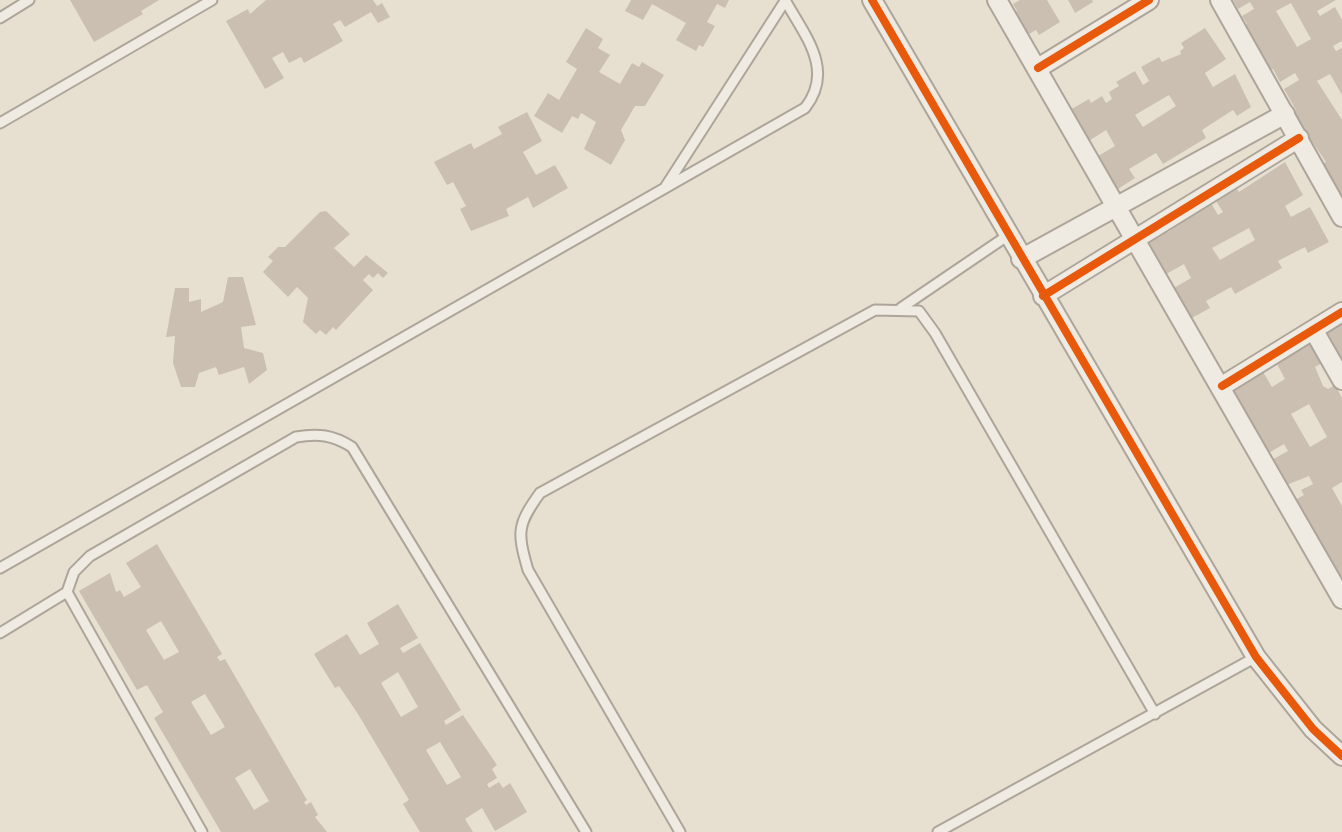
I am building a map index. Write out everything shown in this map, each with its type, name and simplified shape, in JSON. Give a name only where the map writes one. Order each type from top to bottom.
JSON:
[{"type":"street","points":[[872,0],[1007,236],[1256,657],[1313,729],[1342,756]]},
{"type":"street","points":[[997,0],[1342,599]]},
{"type":"street","points":[[1038,68],[1128,5],[1149,0]]},
{"type":"street","points":[[1220,0],[1342,217]]},
{"type":"street","points":[[1021,259],[1285,114]]},
{"type":"street","points":[[1043,296],[1136,242],[1299,138]]},
{"type":"street","points":[[1222,386],[1342,312]]},
{"type":"street","points":[[1314,331],[1342,380]]},
{"type":"lane","points":[[0,18],[29,0]]},
{"type":"lane","points":[[0,123],[212,0]]},
{"type":"lane","points":[[0,568],[665,189],[805,108],[815,95],[820,77],[815,53],[785,0],[665,189]]},
{"type":"lane","points":[[901,308],[1007,236]]},
{"type":"lane","points":[[680,832],[528,570],[520,543],[520,521],[540,493],[875,310],[901,308],[919,311],[935,333],[1155,714]]},
{"type":"lane","points":[[0,633],[67,592],[74,572],[90,556],[296,437],[316,434],[338,438],[352,447],[586,832]]},
{"type":"lane","points":[[67,592],[202,832]]},
{"type":"lane","points":[[938,832],[1256,657]]},
{"type":"building","points":[[70,0],[159,0],[141,11],[143,14],[94,42]]},
{"type":"building","points":[[266,0],[373,0],[377,6],[382,3],[390,17],[378,23],[371,12],[345,27],[340,20],[333,24],[343,41],[304,63],[301,57],[289,63],[283,52],[272,58],[284,78],[265,89],[226,21],[248,9],[250,14]]},
{"type":"building","points":[[631,0],[729,0],[725,8],[717,4],[707,22],[715,26],[703,47],[699,45],[696,51],[676,40],[686,23],[652,4],[643,20],[625,11]]},
{"type":"building","points":[[1020,0],[1047,0],[1060,22],[1039,35],[1036,30],[1022,38],[1009,16],[1017,11],[1013,4]]},
{"type":"building","points":[[1068,0],[1092,0],[1093,2],[1075,13]]},
{"type":"building","points":[[1233,0],[1336,0],[1317,11],[1320,16],[1335,7],[1342,20],[1342,41],[1333,46],[1336,51],[1342,48],[1342,95],[1330,74],[1317,81],[1342,120],[1342,199],[1322,164],[1326,162],[1292,112],[1296,110],[1284,89],[1299,80],[1295,73],[1280,82],[1273,69],[1266,73],[1240,28],[1247,24],[1242,16],[1254,9],[1250,2],[1238,9]],"holes":[[[1291,3],[1311,39],[1297,47],[1276,11]]]},
{"type":"building","points":[[586,28],[603,39],[598,48],[610,55],[599,72],[620,84],[632,63],[639,67],[642,62],[664,75],[645,106],[635,106],[621,130],[625,140],[611,165],[584,149],[596,122],[581,113],[578,119],[572,116],[562,133],[534,116],[548,93],[559,100],[577,69],[566,62]]},
{"type":"building","points":[[1205,28],[1226,59],[1205,73],[1213,87],[1235,74],[1251,107],[1237,116],[1233,110],[1202,130],[1206,138],[1163,164],[1156,153],[1129,169],[1135,178],[1118,189],[1109,175],[1104,178],[1093,159],[1115,146],[1106,130],[1084,144],[1070,110],[1089,99],[1091,103],[1102,96],[1106,103],[1112,99],[1109,92],[1119,86],[1116,82],[1135,71],[1143,85],[1149,81],[1141,67],[1159,57],[1162,62],[1181,54],[1184,48],[1181,43]],"holes":[[[1169,95],[1176,106],[1143,127],[1135,115]]]},
{"type":"building","points":[[527,112],[542,141],[523,152],[536,175],[555,165],[568,188],[533,208],[528,197],[506,209],[509,216],[471,231],[460,209],[466,206],[453,182],[447,185],[434,162],[471,143],[474,149],[502,134],[498,127]]},
{"type":"building","points":[[1285,162],[1303,195],[1285,206],[1291,217],[1310,207],[1329,242],[1308,253],[1305,247],[1278,261],[1282,268],[1235,294],[1231,287],[1206,301],[1210,308],[1190,319],[1169,291],[1191,278],[1184,264],[1161,277],[1152,261],[1157,258],[1147,239],[1166,229],[1168,232],[1211,203],[1218,215],[1223,212],[1216,201],[1237,189],[1239,192]],"holes":[[[1249,228],[1255,240],[1220,260],[1212,248]]]},
{"type":"building","points":[[326,211],[350,234],[334,248],[354,267],[366,255],[388,273],[383,278],[378,273],[373,278],[369,274],[363,280],[373,290],[336,330],[333,327],[326,335],[320,330],[316,334],[303,322],[308,298],[297,287],[288,297],[263,272],[273,261],[268,257],[278,247],[285,247],[320,212]]},
{"type":"building","points":[[228,277],[243,277],[256,325],[241,327],[244,348],[263,353],[267,370],[249,384],[244,367],[219,375],[216,367],[199,373],[195,387],[181,387],[173,363],[175,336],[166,337],[175,288],[189,288],[189,302],[201,299],[201,312],[223,302]]},
{"type":"building","points":[[1342,320],[1342,365],[1322,332]]},
{"type":"building","points":[[1311,344],[1322,363],[1315,367],[1323,386],[1328,389],[1335,385],[1342,398],[1342,482],[1332,488],[1342,506],[1342,588],[1293,501],[1304,495],[1301,490],[1313,484],[1309,476],[1284,486],[1270,461],[1288,451],[1284,444],[1267,454],[1230,390],[1263,372],[1272,387],[1285,379],[1277,364]],"holes":[[[1309,404],[1327,437],[1310,447],[1291,414]]]},
{"type":"building","points":[[157,544],[222,654],[217,657],[220,661],[225,659],[307,800],[304,802],[306,805],[311,802],[318,815],[315,817],[327,832],[221,832],[154,718],[163,712],[147,685],[137,690],[79,591],[110,573],[116,592],[120,590],[124,597],[141,587],[126,563]],"holes":[[[161,621],[179,652],[164,660],[146,630]],[[205,694],[225,727],[211,735],[191,702]],[[250,769],[269,801],[254,810],[235,778]]]},
{"type":"building","points":[[398,604],[418,638],[400,648],[403,653],[420,643],[461,710],[444,721],[446,725],[463,715],[497,765],[492,769],[497,778],[487,784],[489,788],[499,782],[503,788],[510,783],[527,812],[495,831],[482,808],[465,819],[473,832],[420,832],[403,804],[409,800],[358,714],[339,686],[335,688],[314,654],[347,634],[360,655],[379,644],[367,623]],"holes":[[[398,672],[418,707],[401,717],[381,683]],[[440,742],[461,777],[447,785],[426,750]]]},
{"type":"cycle path","points":[[872,0],[1256,657],[1313,729],[1342,756]]},
{"type":"cycle path","points":[[1038,68],[1149,0]]},
{"type":"cycle path","points":[[1043,296],[1299,138]]},
{"type":"cycle path","points":[[1222,386],[1342,312]]}]
